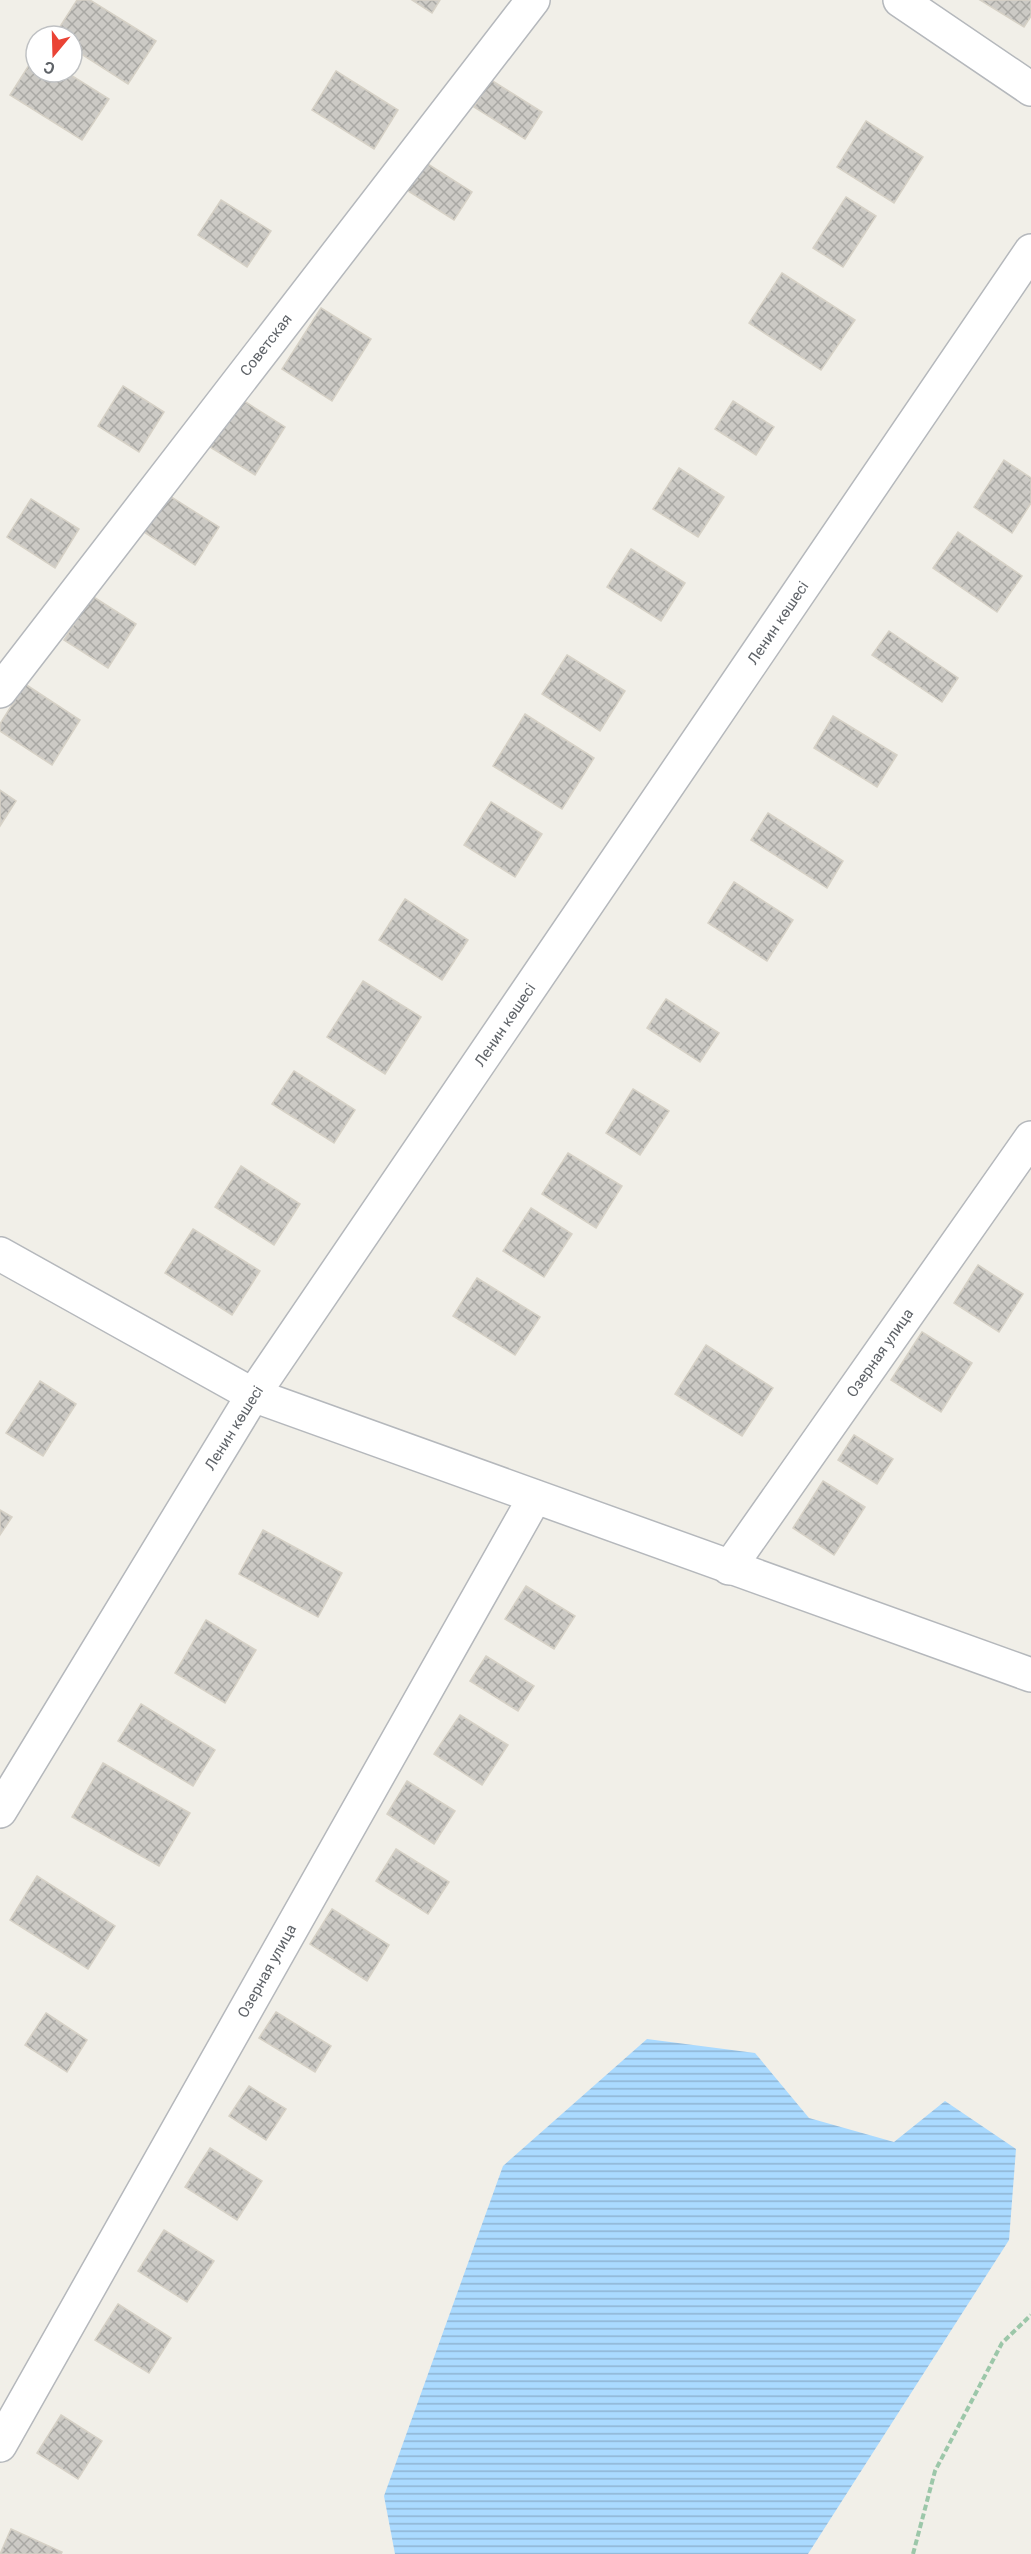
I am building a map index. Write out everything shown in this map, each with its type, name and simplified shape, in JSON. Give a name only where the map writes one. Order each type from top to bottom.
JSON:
[{"type":"street","name":"Советская","points":[[0,691],[533,0]]},
{"type":"street","points":[[900,0],[1031,89]]},
{"type":"street","name":"Ленин көшесі","points":[[0,1811],[254,1395],[1031,251]]},
{"type":"street","name":"Озерная улица","points":[[729,1568],[1031,1138]]},
{"type":"street","points":[[0,1254],[254,1395],[1031,1675]]},
{"type":"street","name":"Озерная улица","points":[[0,2443],[535,1497]]},
{"type":"path","points":[[913,2554],[935,2471],[1002,2343],[1031,2315]]},
{"type":"water","points":[[647,2039],[755,2053],[809,2118],[894,2142],[945,2101],[1016,2149],[1009,2240],[808,2554],[395,2554],[384,2496],[503,2166]]},
{"type":"building","points":[[77,0],[90,0],[156,41],[128,84],[84,56],[84,24],[62,24]]},
{"type":"building","points":[[412,0],[440,0],[432,13]]},
{"type":"building","points":[[980,0],[1031,0],[1031,16],[1024,27]]},
{"type":"building","points":[[336,71],[398,110],[374,149],[312,110]]},
{"type":"building","points":[[24,73],[24,84],[84,83],[109,99],[82,140],[10,95]]},
{"type":"building","points":[[491,80],[542,112],[525,139],[474,107]]},
{"type":"building","points":[[866,121],[923,157],[894,203],[837,167]]},
{"type":"building","points":[[423,161],[472,192],[454,220],[405,189]]},
{"type":"building","points":[[846,197],[876,216],[843,267],[813,248]]},
{"type":"building","points":[[221,200],[271,231],[247,267],[198,235]]},
{"type":"building","points":[[782,273],[855,320],[821,370],[749,323]]},
{"type":"building","points":[[321,308],[371,339],[332,401],[282,369]]},
{"type":"building","points":[[123,386],[164,412],[139,452],[98,426]]},
{"type":"building","points":[[241,399],[285,427],[255,475],[210,447]]},
{"type":"building","points":[[733,401],[774,427],[756,455],[715,429]]},
{"type":"building","points":[[1004,460],[1031,478],[1031,503],[1012,533],[974,507]]},
{"type":"building","points":[[679,468],[724,497],[698,537],[653,509]]},
{"type":"building","points":[[168,495],[219,527],[195,565],[144,532]]},
{"type":"building","points":[[31,499],[79,529],[55,568],[7,537]]},
{"type":"building","points":[[958,532],[1022,576],[997,612],[933,568]]},
{"type":"building","points":[[631,549],[685,583],[661,621],[607,587]]},
{"type":"building","points":[[92,596],[136,624],[108,668],[64,640]]},
{"type":"building","points":[[889,631],[958,678],[942,702],[872,655]]},
{"type":"building","points":[[567,655],[625,691],[600,731],[542,694]]},
{"type":"building","points":[[25,684],[80,720],[52,765],[0,731],[0,724]]},
{"type":"building","points":[[525,714],[594,758],[562,809],[493,766]]},
{"type":"building","points":[[833,716],[897,755],[877,787],[814,748]]},
{"type":"building","points":[[0,790],[16,801],[0,826]]},
{"type":"building","points":[[491,802],[542,834],[515,877],[464,845]]},
{"type":"building","points":[[768,813],[843,861],[827,888],[751,840]]},
{"type":"building","points":[[734,882],[793,920],[767,961],[708,923]]},
{"type":"building","points":[[405,899],[468,940],[442,980],[379,940]]},
{"type":"building","points":[[363,981],[421,1017],[385,1074],[327,1037]]},
{"type":"building","points":[[666,999],[719,1033],[700,1062],[647,1028]]},
{"type":"building","points":[[294,1071],[355,1110],[334,1143],[272,1104]]},
{"type":"building","points":[[633,1089],[669,1111],[640,1155],[606,1133]]},
{"type":"building","points":[[568,1153],[622,1186],[596,1228],[542,1194]]},
{"type":"building","points":[[241,1166],[300,1204],[274,1245],[215,1207]]},
{"type":"building","points":[[531,1208],[572,1234],[544,1277],[503,1251]]},
{"type":"building","points":[[193,1229],[260,1271],[232,1315],[165,1273]]},
{"type":"building","points":[[978,1265],[1023,1294],[999,1332],[954,1303]]},
{"type":"building","points":[[477,1278],[540,1317],[515,1355],[453,1316]]},
{"type":"building","points":[[922,1332],[972,1363],[941,1412],[891,1380]]},
{"type":"building","points":[[706,1345],[773,1388],[742,1436],[675,1394]]},
{"type":"building","points":[[40,1381],[76,1404],[43,1456],[6,1433]]},
{"type":"building","points":[[854,1435],[893,1459],[877,1484],[838,1460]]},
{"type":"building","points":[[823,1481],[865,1507],[834,1555],[793,1528]]},
{"type":"building","points":[[0,1510],[12,1517],[0,1535]]},
{"type":"building","points":[[263,1530],[342,1573],[318,1617],[239,1574]]},
{"type":"building","points":[[526,1586],[575,1616],[554,1649],[505,1619]]},
{"type":"building","points":[[206,1620],[256,1650],[225,1703],[175,1673]]},
{"type":"building","points":[[486,1656],[534,1686],[518,1711],[470,1681]]},
{"type":"building","points":[[141,1704],[215,1750],[193,1786],[118,1741]]},
{"type":"building","points":[[460,1715],[508,1745],[482,1785],[434,1754]]},
{"type":"building","points":[[103,1763],[190,1813],[159,1866],[72,1817]]},
{"type":"building","points":[[407,1781],[455,1811],[434,1844],[387,1814]]},
{"type":"building","points":[[396,1849],[449,1882],[428,1914],[376,1881]]},
{"type":"building","points":[[37,1876],[115,1926],[88,1969],[10,1920]]},
{"type":"building","points":[[332,1909],[389,1945],[367,1981],[310,1944]]},
{"type":"building","points":[[276,2012],[331,2046],[315,2072],[259,2038]]},
{"type":"building","points":[[46,2013],[87,2040],[67,2072],[25,2045]]},
{"type":"building","points":[[249,2086],[286,2109],[266,2140],[229,2116]]},
{"type":"building","points":[[210,2148],[262,2181],[237,2220],[185,2187]]},
{"type":"building","points":[[164,2230],[214,2261],[187,2302],[138,2271]]},
{"type":"building","points":[[118,2304],[171,2338],[149,2373],[95,2340]]},
{"type":"building","points":[[61,2415],[102,2441],[78,2479],[37,2453]]},
{"type":"building","points":[[11,2529],[62,2552],[61,2554],[0,2554]]}]
